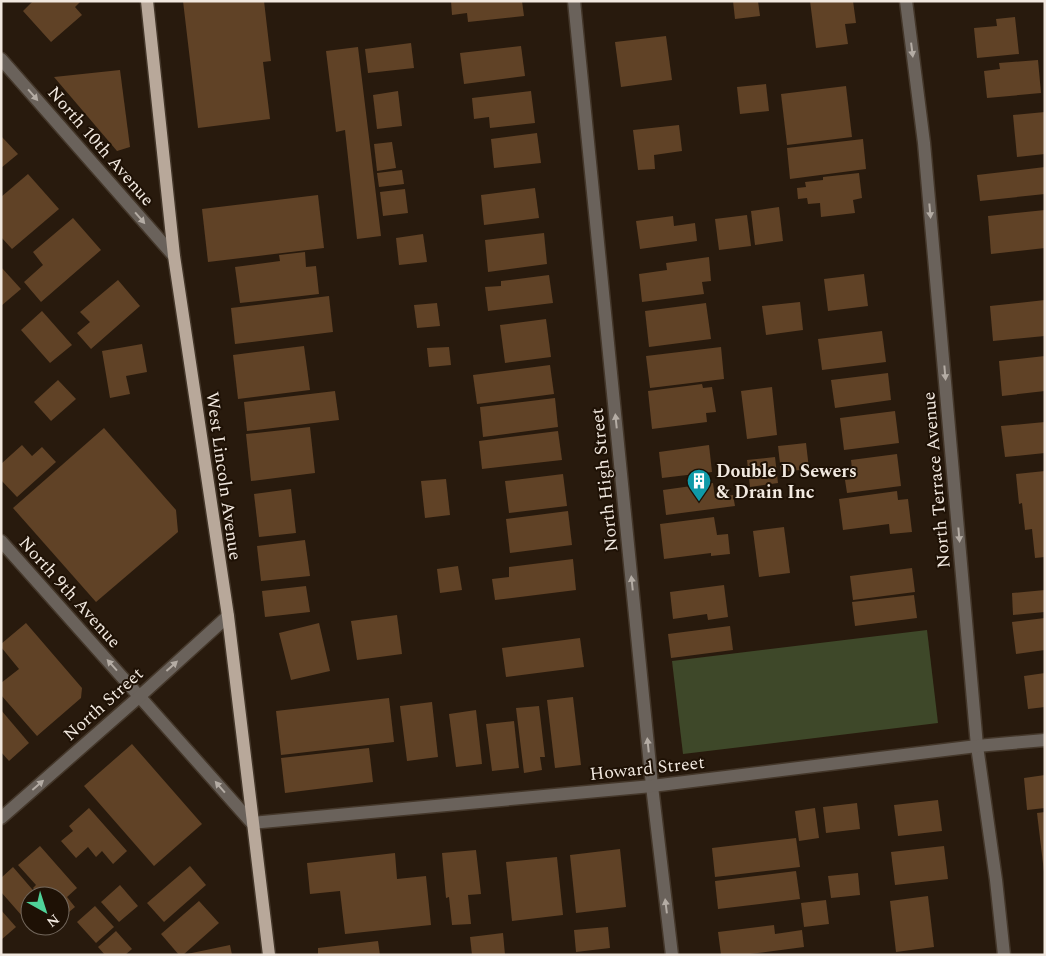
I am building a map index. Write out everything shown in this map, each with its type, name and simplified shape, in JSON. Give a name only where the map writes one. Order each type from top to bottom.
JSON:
[{"type":"main road","name":"West Lincoln Avenue","points":[[147,1],[174,256],[228,616],[269,955]]},
{"type":"street","name":"North High Street","points":[[574,1],[652,786],[672,955]]},
{"type":"street","name":"North Terrace Avenue","points":[[906,1],[924,142],[978,746],[1004,955]]},
{"type":"street","name":"North 10th Avenue","points":[[1,59],[174,256]]},
{"type":"street","name":"North 9th Avenue","points":[[1,541],[252,823]]},
{"type":"street","name":"North Street","points":[[1,818],[228,616]]},
{"type":"street","name":"Howard Street","points":[[252,823],[652,786],[978,746],[1045,740]]},
{"type":"green space","points":[[927,630],[938,723],[683,754],[672,661]]},
{"type":"building","points":[[33,1],[81,1],[75,7],[82,15],[51,42],[23,11]]},
{"type":"building","points":[[183,1],[264,1],[271,61],[263,62],[270,119],[198,128]]},
{"type":"building","points":[[451,1],[522,1],[524,16],[468,22],[467,13],[452,15]]},
{"type":"building","points":[[733,1],[758,1],[760,16],[735,19]]},
{"type":"building","points":[[810,1],[853,1],[856,23],[845,24],[848,44],[816,48]]},
{"type":"building","points":[[1015,17],[1019,54],[977,58],[974,28],[997,26],[996,19]]},
{"type":"building","points":[[666,36],[672,80],[621,87],[615,42]]},
{"type":"building","points":[[411,43],[414,68],[368,73],[365,49]]},
{"type":"building","points":[[521,46],[525,76],[464,84],[460,53]]},
{"type":"building","points":[[358,47],[381,236],[357,239],[345,130],[336,132],[326,51]]},
{"type":"building","points":[[1038,60],[1041,93],[987,98],[984,71],[1000,69],[999,63]]},
{"type":"building","points":[[120,70],[130,147],[117,151],[54,77]]},
{"type":"building","points":[[766,84],[769,111],[740,114],[737,87]]},
{"type":"building","points":[[846,86],[852,137],[787,145],[781,94]]},
{"type":"building","points":[[398,91],[402,126],[377,129],[373,95]]},
{"type":"building","points":[[531,91],[535,123],[490,128],[489,117],[474,119],[472,98]]},
{"type":"building","points":[[1045,112],[1045,154],[1017,157],[1013,115]]},
{"type":"building","points":[[679,125],[682,151],[654,155],[655,169],[638,170],[633,130]]},
{"type":"building","points":[[537,133],[541,163],[494,168],[491,139]]},
{"type":"building","points":[[1,136],[18,154],[1,168]]},
{"type":"building","points":[[863,139],[866,169],[790,179],[787,148]]},
{"type":"building","points":[[392,142],[396,168],[377,171],[374,144]]},
{"type":"building","points":[[1045,167],[1045,194],[980,201],[977,175]]},
{"type":"building","points":[[402,170],[404,184],[379,187],[377,173]]},
{"type":"building","points":[[859,173],[862,198],[853,200],[855,213],[821,217],[820,203],[808,204],[807,198],[798,199],[797,188],[806,187],[805,182],[823,180],[823,177]]},
{"type":"building","points":[[28,174],[59,209],[12,249],[1,237],[1,197]]},
{"type":"building","points":[[535,188],[539,218],[484,225],[481,195]]},
{"type":"building","points":[[405,189],[408,213],[383,216],[380,192]]},
{"type":"building","points":[[318,195],[324,248],[208,262],[202,209]]},
{"type":"building","points":[[779,207],[783,241],[755,245],[751,211]]},
{"type":"building","points":[[1045,210],[1045,248],[991,254],[988,216]]},
{"type":"building","points":[[747,215],[751,246],[719,250],[715,219]]},
{"type":"building","points":[[673,216],[674,226],[695,223],[697,241],[640,249],[636,221]]},
{"type":"building","points":[[73,218],[101,250],[41,302],[24,282],[43,265],[33,252]]},
{"type":"building","points":[[544,233],[547,264],[488,272],[485,240]]},
{"type":"building","points":[[423,234],[427,262],[399,265],[396,238]]},
{"type":"building","points":[[305,252],[306,267],[316,266],[319,294],[240,303],[235,267],[280,261],[279,255]]},
{"type":"building","points":[[709,257],[711,281],[702,282],[704,294],[642,302],[639,274],[667,270],[666,263]]},
{"type":"building","points":[[1,267],[21,289],[1,306]]},
{"type":"building","points":[[864,274],[868,306],[828,311],[824,279]]},
{"type":"building","points":[[549,275],[553,303],[488,311],[485,287],[501,286],[501,281]]},
{"type":"building","points":[[118,280],[140,306],[91,349],[77,333],[90,322],[80,312]]},
{"type":"building","points":[[329,296],[333,332],[235,344],[231,308]]},
{"type":"building","points":[[1045,300],[1045,336],[993,341],[990,306]]},
{"type":"building","points":[[800,302],[803,330],[766,335],[762,306]]},
{"type":"building","points":[[437,303],[440,326],[417,328],[414,305]]},
{"type":"building","points":[[706,303],[711,339],[649,347],[645,311]]},
{"type":"building","points":[[42,311],[72,345],[50,363],[21,330]]},
{"type":"building","points":[[546,319],[551,357],[505,363],[500,325]]},
{"type":"building","points":[[882,331],[886,362],[822,370],[818,339]]},
{"type":"building","points":[[142,344],[147,372],[126,376],[130,394],[110,398],[102,351]]},
{"type":"building","points":[[304,346],[310,390],[238,399],[233,355]]},
{"type":"building","points":[[449,347],[451,365],[429,367],[427,348]]},
{"type":"building","points":[[721,347],[724,379],[650,388],[646,356]]},
{"type":"building","points":[[1045,356],[1045,391],[1002,396],[999,361]]},
{"type":"building","points":[[550,365],[554,394],[477,404],[473,375]]},
{"type":"building","points":[[888,373],[891,400],[835,408],[831,380]]},
{"type":"building","points":[[58,380],[76,399],[51,421],[34,402]]},
{"type":"building","points":[[702,384],[703,388],[712,387],[716,412],[706,413],[707,422],[652,429],[648,391]]},
{"type":"building","points":[[772,387],[777,435],[747,439],[741,391]]},
{"type":"building","points":[[335,391],[339,420],[247,431],[244,402]]},
{"type":"building","points":[[555,398],[558,427],[483,437],[480,407]]},
{"type":"building","points":[[895,411],[899,443],[844,450],[840,418]]},
{"type":"building","points":[[1045,422],[1045,453],[1005,457],[1001,426]]},
{"type":"building","points":[[310,427],[315,473],[251,481],[246,434]]},
{"type":"building","points":[[104,428],[176,510],[178,532],[96,602],[13,508]]},
{"type":"building","points":[[558,431],[562,460],[482,469],[479,441]]},
{"type":"building","points":[[806,443],[809,469],[781,472],[778,446]]},
{"type":"building","points":[[22,445],[32,456],[42,447],[56,462],[17,497],[1,480],[1,464]]},
{"type":"building","points":[[709,445],[712,472],[662,478],[659,452]]},
{"type":"building","points":[[897,454],[901,486],[847,493],[845,480],[853,479],[851,460]]},
{"type":"building","points":[[775,457],[778,483],[750,487],[747,460]]},
{"type":"building","points":[[1045,471],[1045,557],[1035,558],[1032,529],[1025,530],[1022,503],[1019,504],[1016,474]]},
{"type":"building","points":[[563,474],[567,506],[509,513],[505,481]]},
{"type":"building","points":[[446,479],[450,515],[425,518],[421,481]]},
{"type":"building","name":"Double D Sewers & Drain Inc","points":[[713,483],[715,498],[733,495],[735,506],[666,515],[663,490]]},
{"type":"building","points":[[291,489],[296,533],[259,537],[254,494]]},
{"type":"building","points":[[897,491],[898,500],[908,499],[912,532],[890,534],[889,524],[843,530],[839,499]]},
{"type":"building","points":[[568,511],[572,545],[510,553],[506,519]]},
{"type":"building","points":[[714,517],[717,535],[728,534],[730,554],[711,556],[711,553],[664,559],[660,524]]},
{"type":"building","points":[[784,527],[790,573],[759,577],[753,531]]},
{"type":"building","points":[[305,540],[310,576],[261,581],[257,546]]},
{"type":"building","points":[[573,559],[576,590],[495,600],[492,579],[509,577],[509,567]]},
{"type":"building","points":[[458,566],[462,590],[440,593],[437,569]]},
{"type":"building","points":[[912,568],[915,592],[853,600],[850,576]]},
{"type":"building","points":[[724,585],[728,617],[708,620],[707,614],[673,619],[670,592]]},
{"type":"building","points":[[306,586],[310,612],[265,617],[262,591]]},
{"type":"building","points":[[1045,590],[1045,612],[1013,615],[1012,593]]},
{"type":"building","points":[[914,595],[917,618],[855,626],[852,602]]},
{"type":"building","points":[[397,615],[402,654],[357,660],[351,621]]},
{"type":"building","points":[[1045,618],[1045,650],[1016,654],[1012,622]]},
{"type":"building","points":[[26,623],[82,688],[81,698],[37,736],[1,695],[1,683],[19,669],[1,647],[1,644]]},
{"type":"building","points":[[319,623],[330,671],[291,680],[279,633]]},
{"type":"building","points":[[730,626],[733,650],[671,658],[668,634]]},
{"type":"building","points":[[580,638],[584,667],[506,677],[502,648]]},
{"type":"building","points":[[1045,673],[1045,707],[1028,709],[1024,676]]},
{"type":"building","points":[[573,697],[581,765],[555,768],[547,700]]},
{"type":"building","points":[[389,698],[394,742],[281,755],[276,711]]},
{"type":"building","points":[[432,702],[438,757],[407,761],[400,706]]},
{"type":"building","points":[[539,706],[545,757],[540,757],[542,770],[524,773],[516,708]]},
{"type":"building","points":[[1,710],[29,743],[9,761],[1,752]]},
{"type":"building","points":[[476,710],[482,764],[456,767],[449,714]]},
{"type":"building","points":[[514,721],[519,768],[492,771],[486,724]]},
{"type":"building","points":[[132,744],[202,824],[154,866],[84,786]]},
{"type":"building","points":[[369,748],[373,782],[285,793],[281,758]]},
{"type":"building","points":[[1045,775],[1045,808],[1027,810],[1024,778]]},
{"type":"building","points":[[938,800],[942,831],[898,836],[894,805]]},
{"type":"building","points":[[857,803],[860,829],[826,833],[823,807]]},
{"type":"building","points":[[89,808],[127,851],[113,864],[102,851],[96,857],[88,847],[76,858],[61,841],[73,831],[69,826]]},
{"type":"building","points":[[815,808],[819,838],[799,841],[795,811]]},
{"type":"building","points":[[1045,812],[1045,872],[1044,872],[1037,813]]},
{"type":"building","points":[[796,838],[800,867],[715,877],[712,848]]},
{"type":"building","points":[[40,846],[77,888],[70,894],[70,886],[35,886],[18,865]]},
{"type":"building","points":[[944,846],[948,879],[895,885],[891,852]]},
{"type":"building","points":[[620,849],[626,907],[576,913],[570,855]]},
{"type":"building","points":[[476,850],[481,894],[468,895],[471,924],[452,925],[449,897],[446,898],[442,853]]},
{"type":"building","points":[[395,853],[397,879],[426,876],[431,925],[345,934],[340,891],[310,894],[307,863]]},
{"type":"building","points":[[557,857],[563,915],[512,921],[506,862]]},
{"type":"building","points":[[190,866],[206,885],[164,922],[147,903]]},
{"type":"building","points":[[13,867],[29,886],[20,886],[20,914],[1,892],[1,878]]},
{"type":"building","points":[[796,871],[800,899],[718,909],[715,881]]},
{"type":"building","points":[[858,873],[860,895],[831,898],[828,876]]},
{"type":"building","points":[[120,885],[138,906],[119,922],[101,902]]},
{"type":"building","points":[[928,896],[934,947],[896,952],[890,901]]},
{"type":"building","points":[[826,900],[829,924],[804,927],[801,903]]},
{"type":"building","points":[[70,901],[75,907],[70,911]]},
{"type":"building","points":[[199,901],[219,923],[183,955],[179,955],[161,934]]},
{"type":"building","points":[[95,906],[114,927],[96,943],[77,922]]},
{"type":"building","points":[[1,910],[16,927],[1,940]]},
{"type":"building","points":[[774,925],[775,934],[802,930],[804,947],[742,955],[721,955],[718,932]]},
{"type":"building","points":[[608,927],[610,948],[576,952],[574,930]]},
{"type":"building","points":[[116,931],[132,949],[125,955],[105,955],[98,947]]},
{"type":"building","points":[[503,933],[505,955],[472,955],[470,937]]},
{"type":"building","points":[[378,941],[380,955],[318,955],[318,948]]},
{"type":"building","points":[[230,945],[232,955],[187,955],[187,954]]},
{"type":"place","name":"Double D Sewers & Drain Inc","points":[[699,502]]}]
